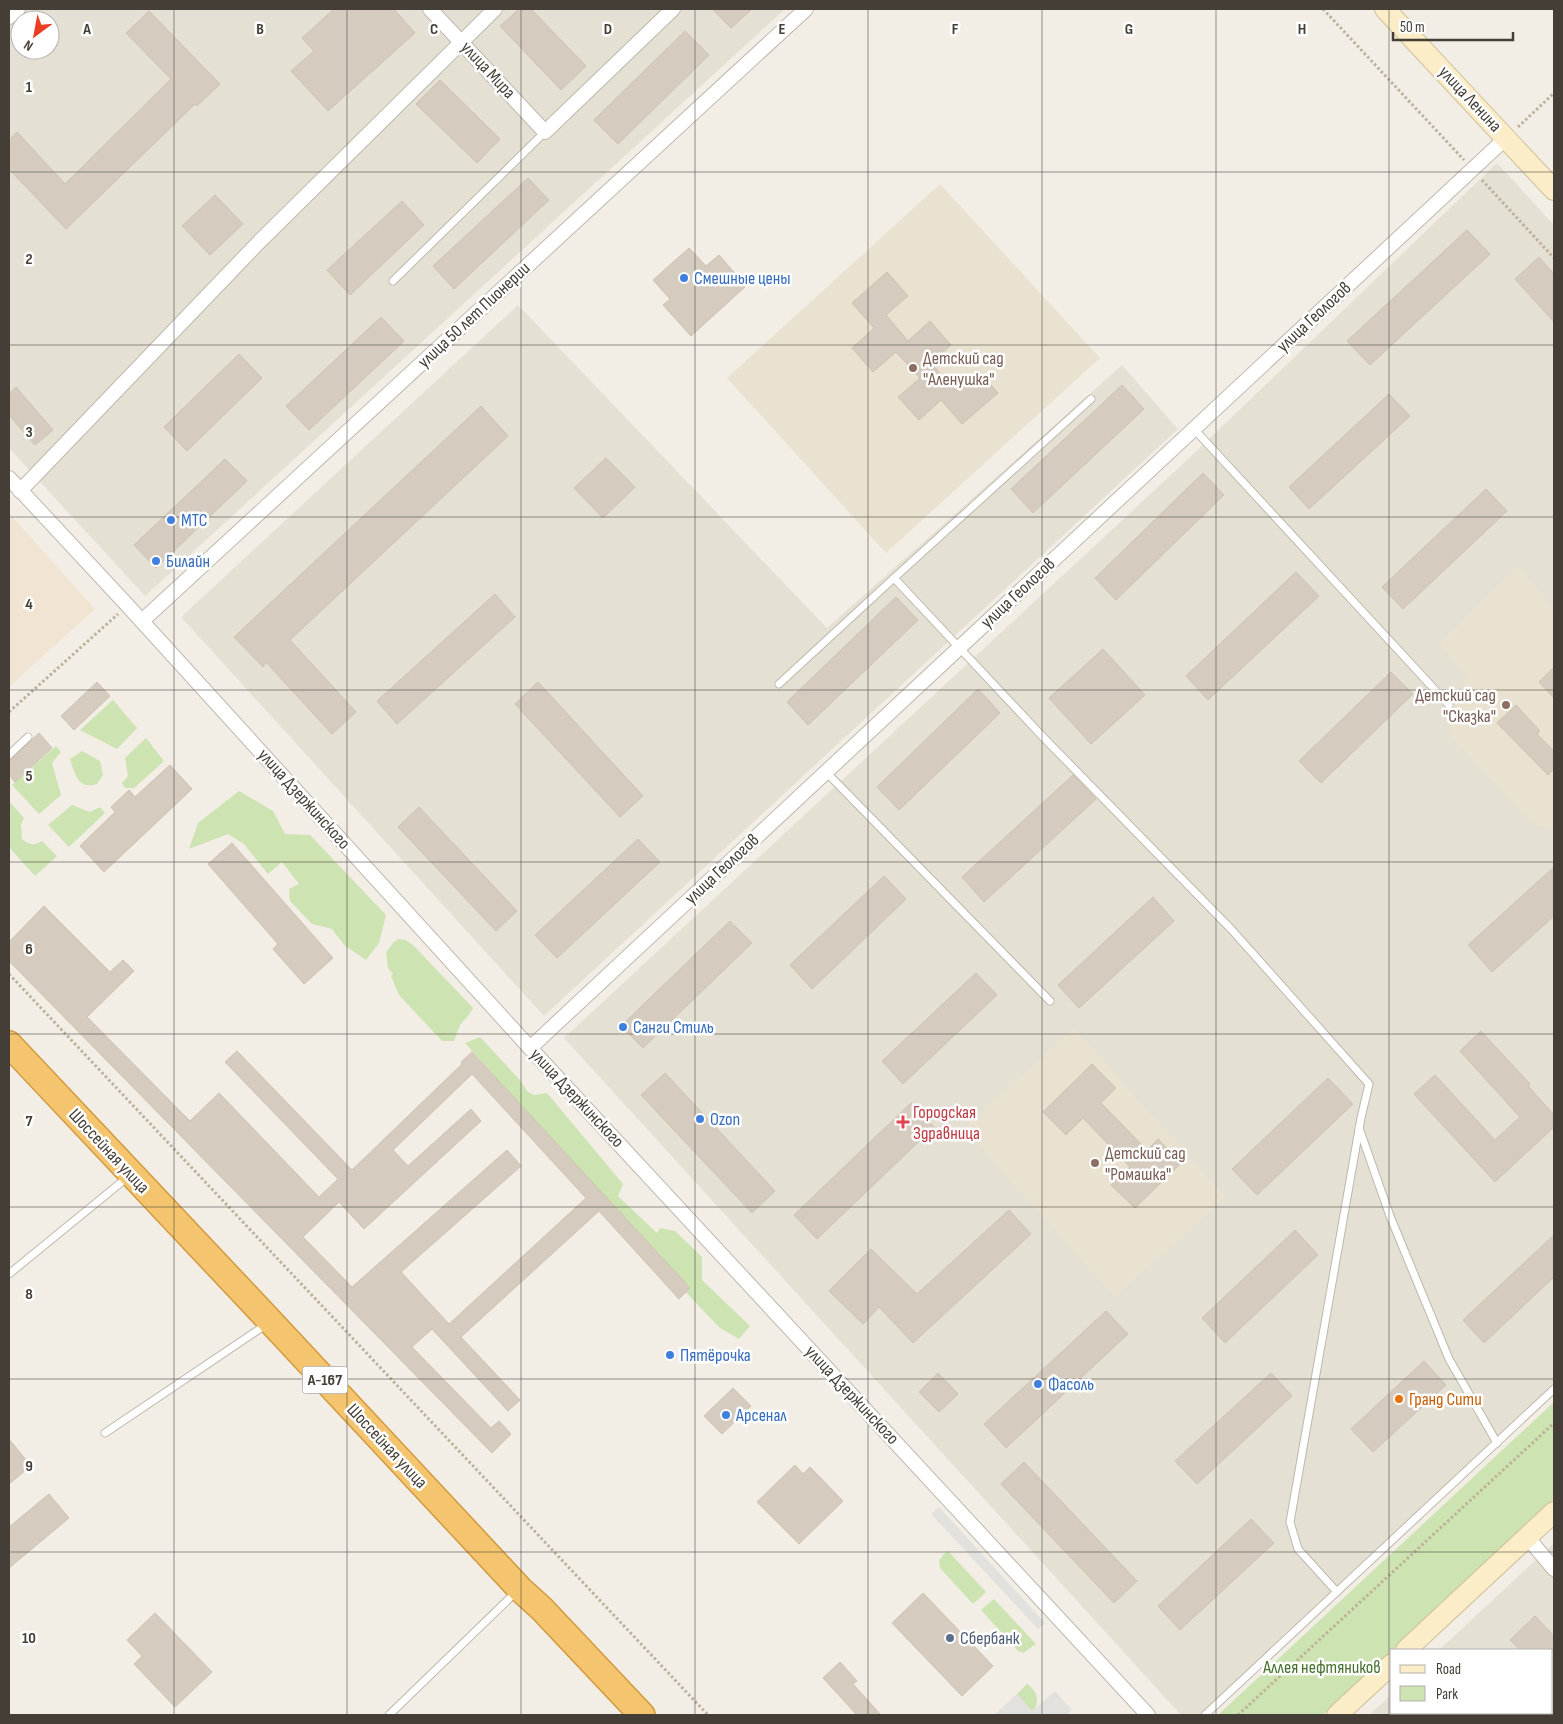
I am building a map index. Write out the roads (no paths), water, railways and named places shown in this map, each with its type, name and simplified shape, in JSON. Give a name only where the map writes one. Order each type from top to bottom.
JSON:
[{"type":"highway","name":"Шоссейная улица","points":[[9,1044],[520,1589],[542,1609],[642,1715]]},
{"type":"street","points":[[9,17],[18,9]]},
{"type":"street","name":"улица Мира","points":[[430,9],[545,132]]},
{"type":"street","points":[[20,491],[258,243],[495,9]]},
{"type":"street","points":[[545,132],[673,9]]},
{"type":"street","name":"улица 50 лет Пионерии","points":[[142,621],[806,9]]},
{"type":"street","name":"улица Ленина","points":[[1385,9],[1554,190]]},
{"type":"street","name":"улица Геологов","points":[[530,1048],[1506,138]]},
{"type":"street","name":"улица Дзержинского","points":[[9,478],[142,621],[530,1048],[1148,1715]]},
{"type":"street","points":[[1407,1649],[1554,1512]]},
{"type":"street","points":[[1527,1538],[1554,1570]]},
{"type":"street","points":[[1337,1715],[1390,1666]]},
{"type":"lane","points":[[393,281],[545,132]]},
{"type":"lane","points":[[779,684],[1091,399]]},
{"type":"lane","points":[[1194,428],[1449,705]]},
{"type":"lane","points":[[894,578],[1043,737],[1231,929],[1368,1084],[1290,1522],[1298,1549],[1337,1592]]},
{"type":"lane","points":[[9,755],[28,737]]},
{"type":"lane","points":[[826,772],[1050,1001]]},
{"type":"lane","points":[[1359,1127],[1390,1216],[1449,1359],[1497,1443]]},
{"type":"lane","points":[[9,1274],[132,1174]]},
{"type":"lane","points":[[105,1433],[271,1322]]},
{"type":"lane","points":[[1205,1715],[1554,1389]]},
{"type":"lane","points":[[389,1715],[520,1589]]},
{"type":"place","name":"Смешные цены","points":[[684,278]]},
{"type":"place","name":"Детский сад \"Аленушка\"","points":[[913,368]]},
{"type":"place","name":"МТС","points":[[171,520]]},
{"type":"place","name":"Билайн","points":[[156,561]]},
{"type":"place","name":"Детский сад \"Сказка\"","points":[[1506,705]]},
{"type":"place","name":"Санги Стиль","points":[[623,1027]]},
{"type":"place","name":"Ozon","points":[[700,1119]]},
{"type":"place","name":"Городская Здравница","points":[[903,1122]]},
{"type":"place","name":"Детский сад \"Ромашка\"","points":[[1095,1163]]},
{"type":"place","name":"Пятёрочка","points":[[670,1355]]},
{"type":"place","name":"Фасоль","points":[[1038,1384]]},
{"type":"place","name":"Гранд Сити","points":[[1399,1399]]},
{"type":"place","name":"Арсенал","points":[[726,1415]]},
{"type":"place","name":"Сбербанк","points":[[950,1638]]},
{"type":"park label","name":"Аллея нефтяников","points":[[1322,1667]]}]
